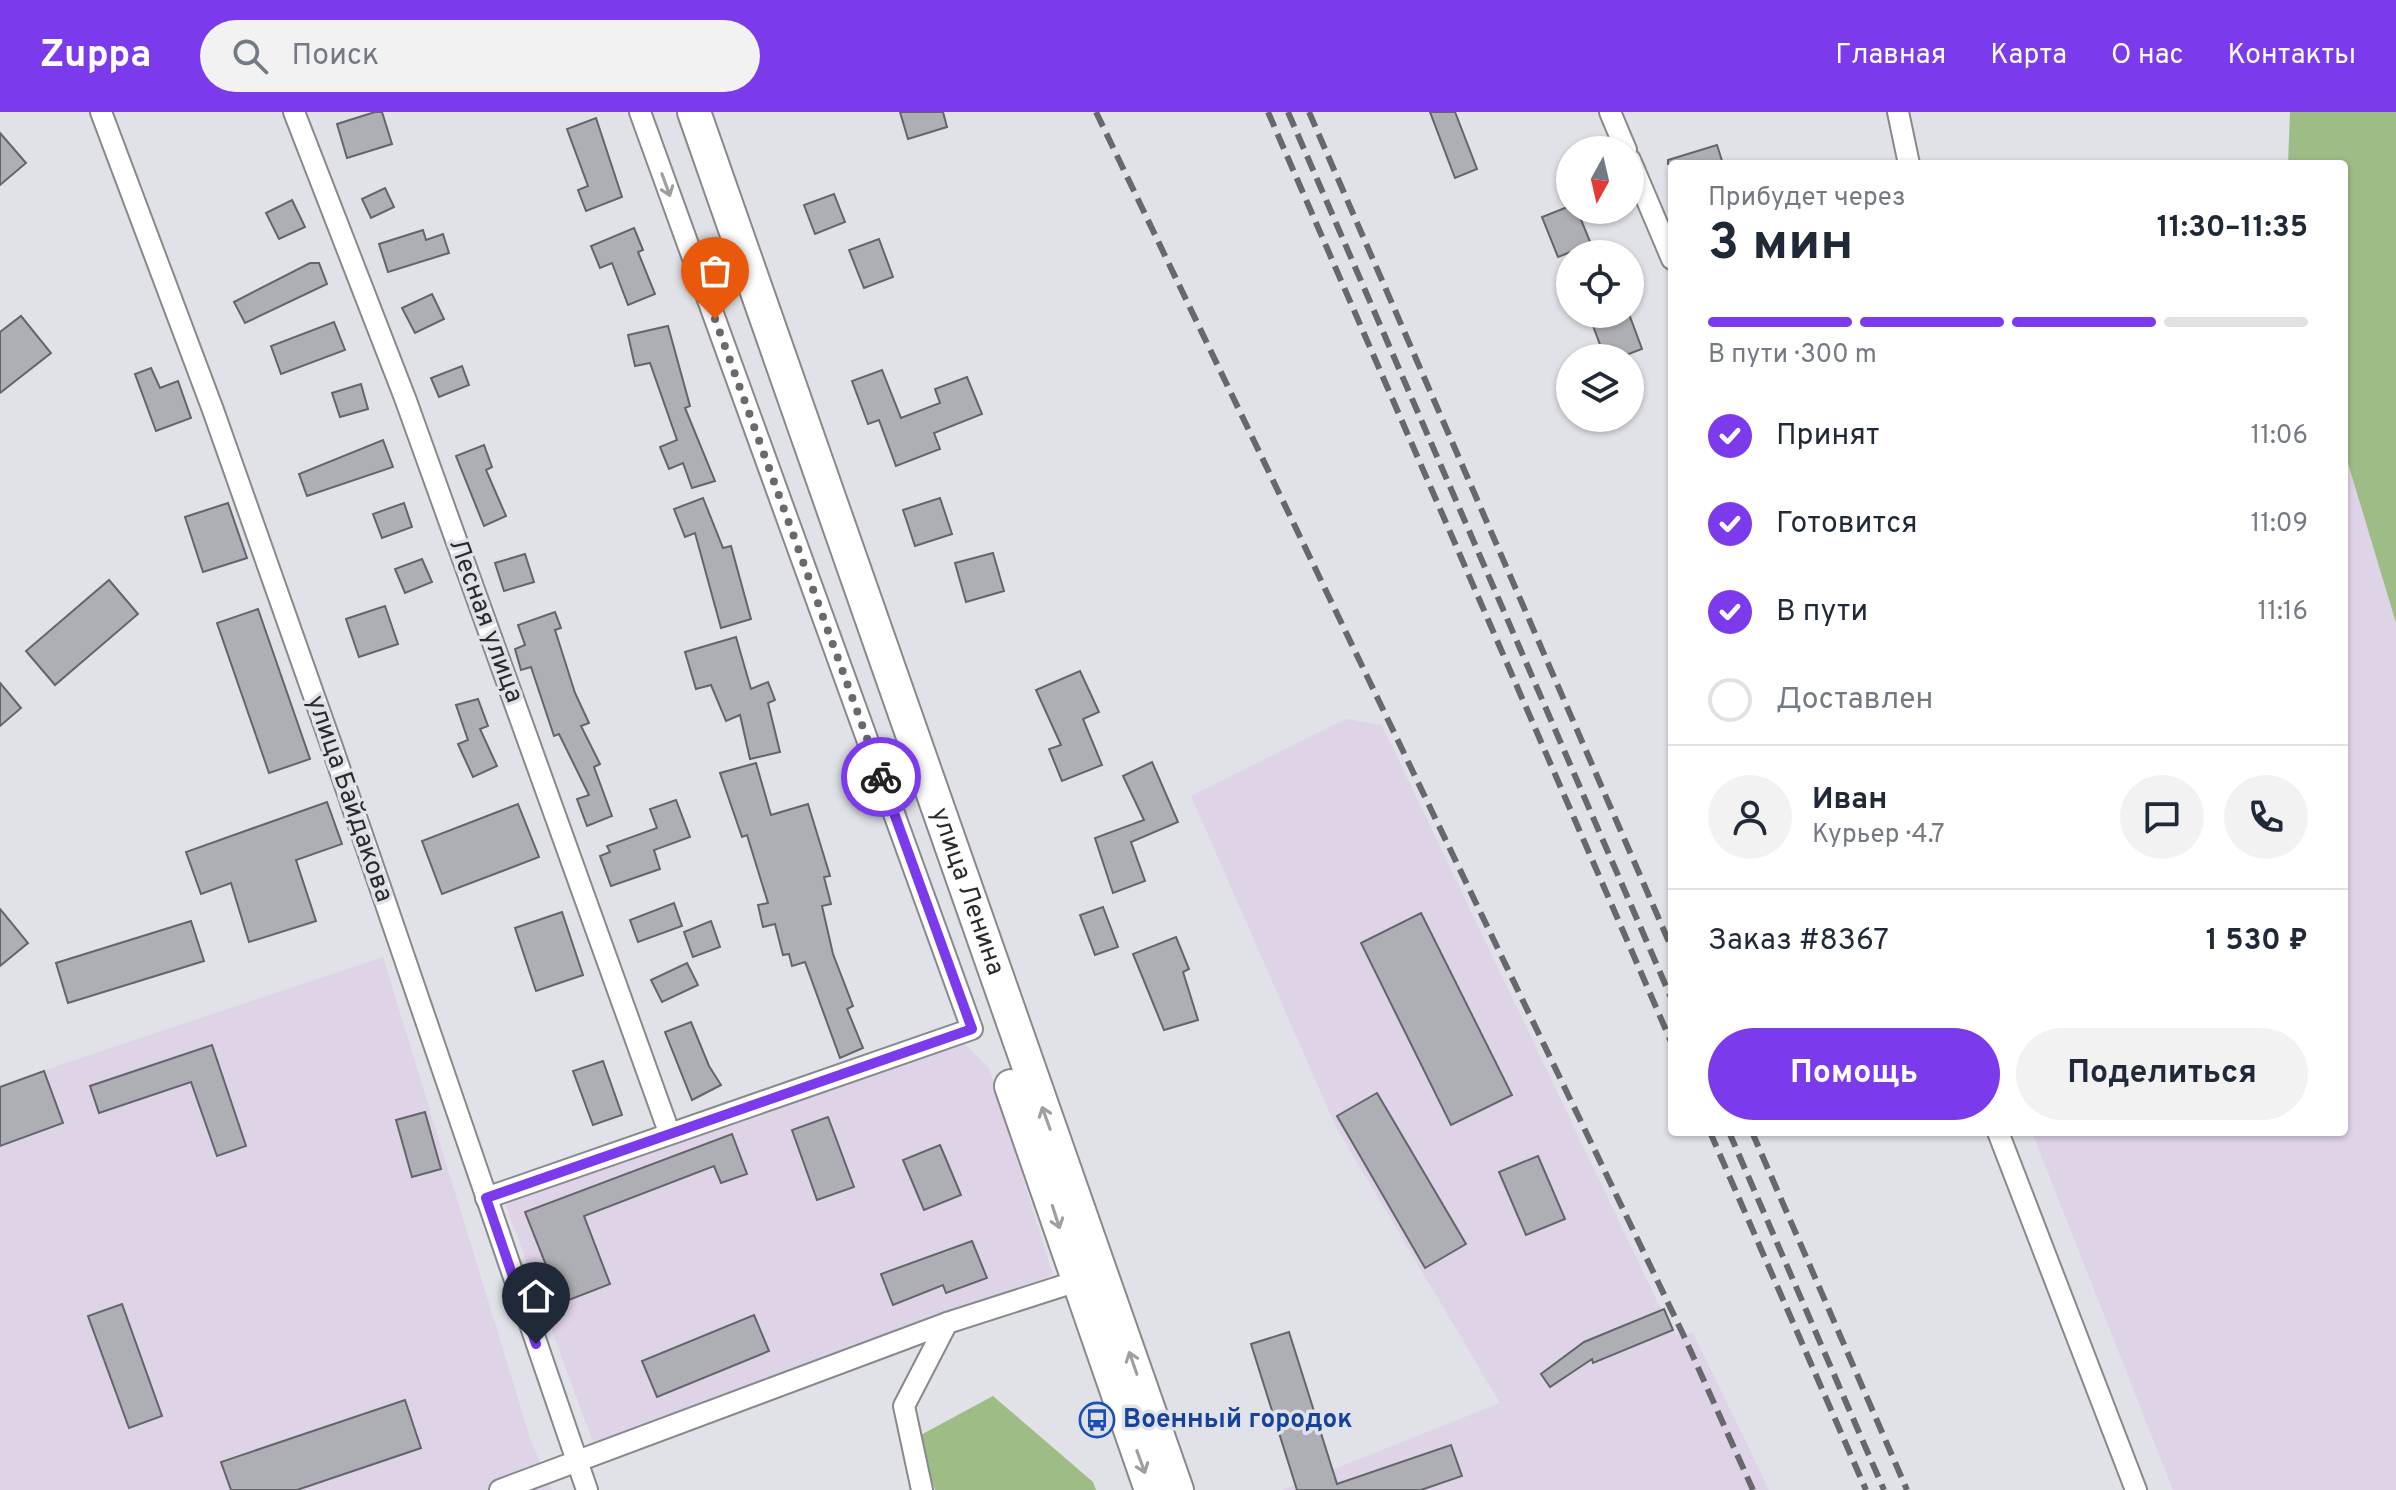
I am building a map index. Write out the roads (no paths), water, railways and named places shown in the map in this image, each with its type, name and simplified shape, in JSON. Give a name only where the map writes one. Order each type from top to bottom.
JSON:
[{"type":"main road","name":"улица Ленина","points":[[671,112],[1089,1277],[1177,1490]]},
{"type":"main road","name":"улица Ленина","points":[[694,112],[1089,1277],[1151,1490]]},
{"type":"street","name":"улица Байдакова","points":[[101,112],[298,650],[587,1490]]},
{"type":"street","name":"Лесная улица","points":[[294,112],[405,398],[669,1132]]},
{"type":"street","name":"улица Ленина","points":[[640,112],[972,1029],[669,1132]]},
{"type":"street","points":[[1610,112],[1620,136]]},
{"type":"street","points":[[1898,112],[1908,160]]},
{"type":"street","points":[[1644,193],[1668,250]]},
{"type":"street","points":[[486,1198],[669,1132]]},
{"type":"street","points":[[2000,1136],[2136,1490]]},
{"type":"street","points":[[500,1490],[947,1323],[1089,1277]]},
{"type":"street","points":[[922,1490],[904,1406],[947,1323]]},
{"type":"railway","points":[[1096,112],[1683,1334],[1753,1490]]},
{"type":"railway","points":[[1268,112],[1668,1035]]},
{"type":"railway","points":[[1288,112],[1668,991]]},
{"type":"railway","points":[[1309,112],[1668,940]]},
{"type":"railway","points":[[1712,1136],[1866,1490]]},
{"type":"railway","points":[[1731,1136],[1884,1490]]},
{"type":"railway","points":[[1754,1136],[1907,1490]]},
{"type":"place","name":"Военный городок","points":[[1097,1420]]}]
